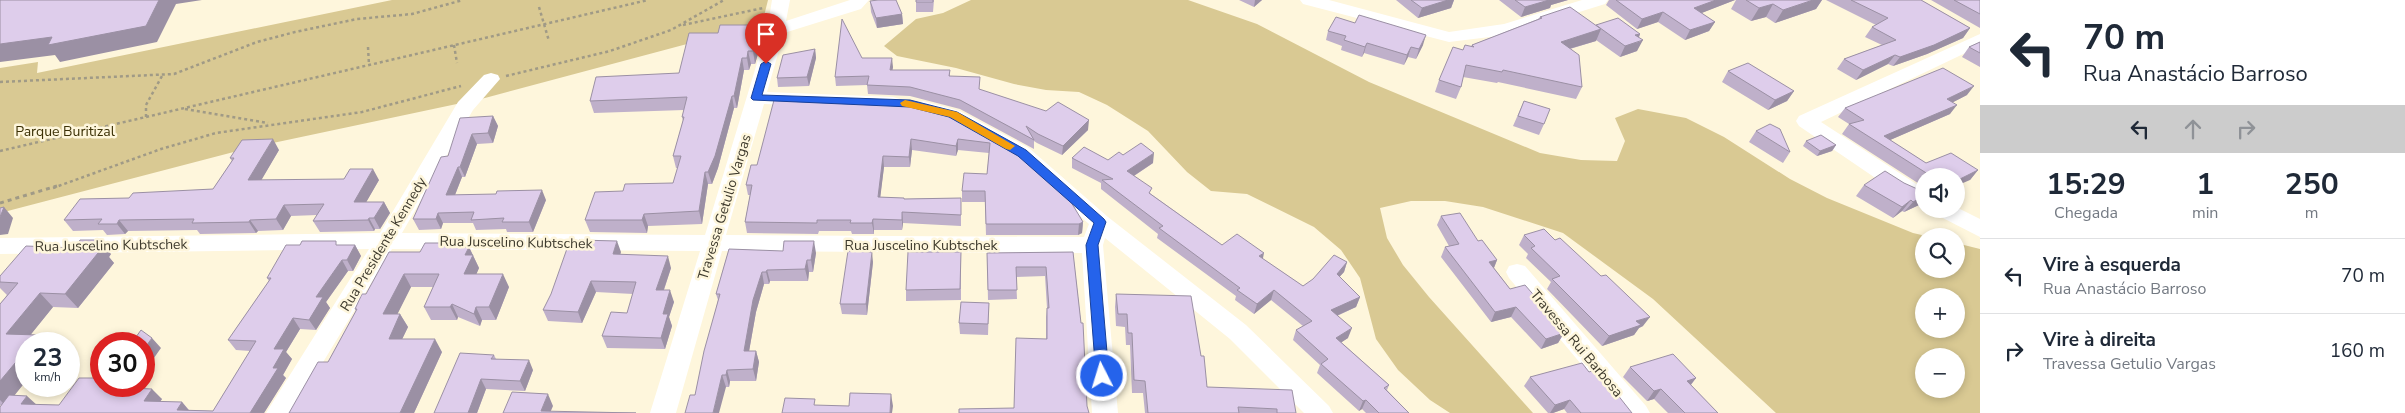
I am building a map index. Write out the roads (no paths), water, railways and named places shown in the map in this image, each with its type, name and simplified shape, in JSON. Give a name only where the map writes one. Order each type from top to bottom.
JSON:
[{"type":"street","points":[[776,30],[854,5],[860,0]]},
{"type":"street","points":[[1309,0],[1449,37],[1473,37],[1599,0]]},
{"type":"street","name":"Travessa Getulio Vargas","points":[[663,413],[776,30],[781,2]]},
{"type":"street","points":[[1964,29],[1980,39]]},
{"type":"street","points":[[1915,193],[1806,121],[1980,39]]},
{"type":"street","name":"Rua Presidente Kennedy","points":[[279,413],[386,241],[465,106],[491,80]]},
{"type":"street","points":[[756,98],[910,104],[953,115],[1022,153],[1100,222],[1238,332],[1320,413]]},
{"type":"street","points":[[1960,218],[1980,229]]},
{"type":"street","points":[[1100,222],[1092,245],[1105,413]]},
{"type":"street","name":"Rua Juscelino Kubtschek","points":[[0,246],[386,241],[1092,245]]},
{"type":"street","name":"Travessa Rui Barbosa","points":[[1517,272],[1637,413]]},
{"type":"park label","name":"Parque Buritizal","points":[[65,131]]}]
